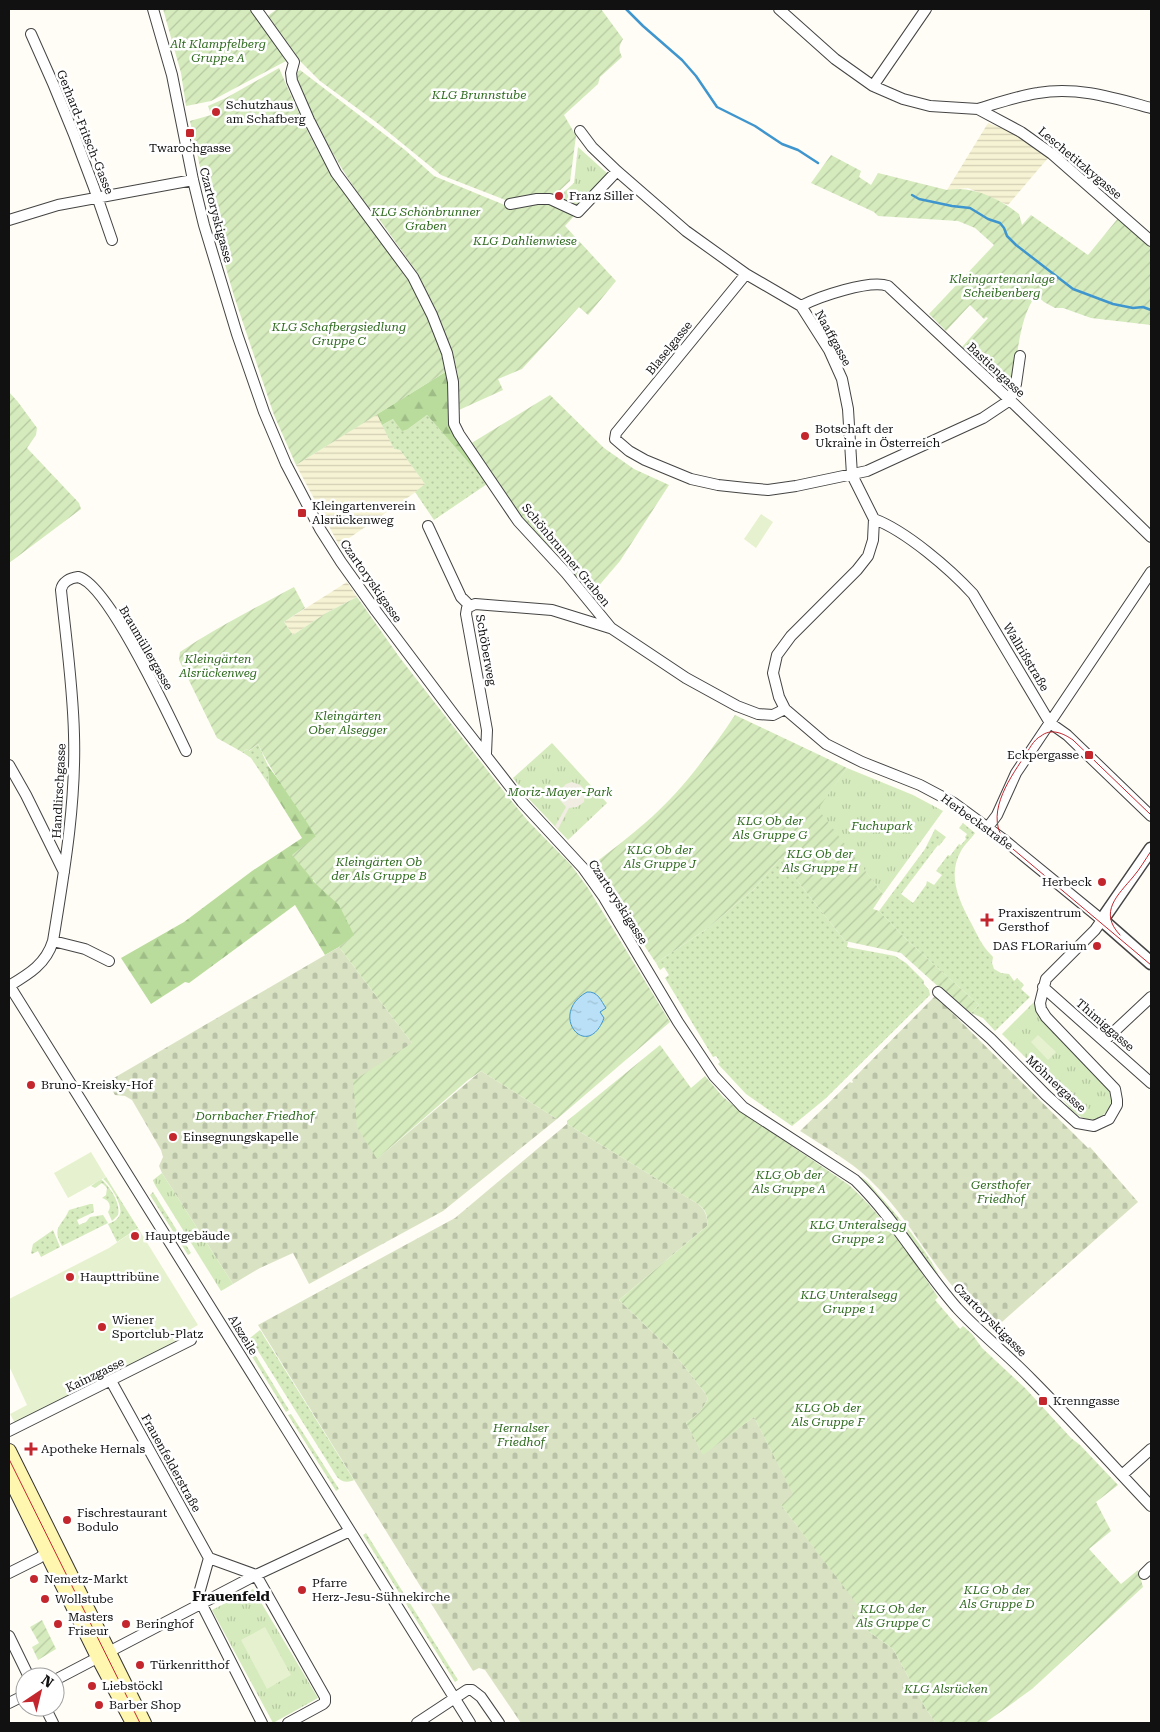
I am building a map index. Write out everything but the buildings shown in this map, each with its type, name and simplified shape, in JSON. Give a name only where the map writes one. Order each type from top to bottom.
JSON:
[{"type":"main road","points":[[9,1451],[47,1552]]},
{"type":"main road","points":[[9,1476],[133,1723]]},
{"type":"main road","points":[[99,1657],[144,1723]]},
{"type":"street","name":"Czartoryskigasse","points":[[153,9],[172,75],[204,225],[226,299],[264,412],[298,489],[320,528],[352,576],[449,708],[522,802],[583,868],[603,896],[688,1039],[714,1076],[743,1107],[855,1180],[889,1217],[940,1288],[958,1309],[1031,1378],[1151,1506]]},
{"type":"street","name":"Schönbrunner Graben","points":[[256,9],[294,62],[291,73],[292,81],[336,173],[413,277],[432,315],[447,353],[453,382],[454,424],[518,521],[566,573],[611,628],[686,678],[737,706],[758,714],[773,715],[785,709]]},
{"type":"street","name":"Leschetitzkygasse","points":[[779,9],[835,59],[873,86],[903,99],[930,106],[978,109],[1021,132],[1042,146],[1151,241]]},
{"type":"street","points":[[873,86],[926,9]]},
{"type":"street","name":"Gerhard-Fritsch-Gasse","points":[[31,34],[54,85],[98,197],[112,240]]},
{"type":"street","points":[[978,109],[1036,93],[1066,91],[1100,94],[1151,108]]},
{"type":"street","name":"Naaffgasse","points":[[580,131],[592,147],[616,171],[686,231],[746,274],[801,306],[829,350],[842,379],[848,409],[852,475],[874,519]]},
{"type":"street","points":[[510,204],[537,199],[550,199],[578,212],[616,171]]},
{"type":"street","points":[[9,220],[58,205],[193,180]]},
{"type":"street","name":"Blaselgasse","points":[[746,274],[621,425],[616,433],[615,440],[637,455],[667,470],[691,479],[718,485],[768,490],[852,475]]},
{"type":"street","name":"Bastiengasse","points":[[801,306],[815,299],[862,286],[877,284],[888,286],[1010,400],[1151,537]]},
{"type":"street","points":[[852,475],[867,471],[983,418],[1010,400],[1016,384],[1020,356]]},
{"type":"street","points":[[785,709],[779,697],[773,673],[777,655],[790,636],[857,570],[868,556],[873,540],[874,519]]},
{"type":"street","name":"Wallrißstraße","points":[[874,519],[889,524],[959,578],[973,594],[1050,723],[1067,736],[1151,816]]},
{"type":"street","points":[[428,526],[460,598],[470,606]]},
{"type":"street","points":[[988,827],[995,818],[1016,773],[1151,572]]},
{"type":"street","name":"Braumüllergasse","points":[[68,580],[78,577],[86,580],[92,585],[110,611],[144,666],[186,751]]},
{"type":"street","name":"Handlirschgasse","points":[[9,986],[34,971],[50,951],[70,833],[74,782],[74,736],[71,676],[61,590],[68,580]]},
{"type":"street","name":"Schöberweg","points":[[486,754],[487,730],[466,614],[467,608],[476,604],[552,610],[611,628]]},
{"type":"street","name":"Herbeckstraße","points":[[785,709],[826,744],[862,762],[920,785],[944,797],[988,827],[1102,920],[1151,963]]},
{"type":"street","points":[[9,765],[64,872]]},
{"type":"street","points":[[1043,987],[1046,978],[1095,930],[1151,849]]},
{"type":"street","points":[[52,941],[85,949],[108,961]]},
{"type":"street","name":"Alszeile","points":[[9,986],[470,1723]]},
{"type":"street","name":"Möhnergasse","points":[[938,992],[991,1039],[1046,1095],[1077,1123],[1094,1126],[1103,1123],[1109,1119],[1117,1105],[1118,1100],[1115,1089],[1046,1017],[1040,1003],[1043,987]]},
{"type":"street","name":"Thimiggasse","points":[[1043,987],[1151,1083]]},
{"type":"street","points":[[1104,1041],[1151,997]]},
{"type":"street","name":"Kainzgasse","points":[[9,1431],[191,1340]]},
{"type":"street","name":"Frauenfelderstraße","points":[[111,1381],[209,1558]]},
{"type":"street","points":[[1122,1475],[1151,1449]]},
{"type":"street","points":[[65,1675],[256,1574],[350,1531]]},
{"type":"street","points":[[9,1573],[47,1552]]},
{"type":"street","points":[[262,1723],[200,1604],[198,1594],[209,1558],[256,1574],[326,1699],[326,1702],[323,1704],[288,1723]]},
{"type":"street","points":[[9,1636],[25,1667]]},
{"type":"street","points":[[422,1722],[454,1698],[467,1690],[472,1690],[476,1692],[499,1723]]},
{"type":"shaded area","points":[[988,123],[1028,142],[1048,158],[1008,205],[968,188],[947,190]]},
{"type":"shaded area","points":[[377,414],[394,449],[400,450],[426,485],[339,545],[296,465]]},
{"type":"shaded area","points":[[347,582],[357,597],[326,613],[293,635],[284,622]]},
{"type":"shaded area","points":[[572,782],[583,788],[585,793],[584,802],[577,807],[569,808],[558,829],[555,826],[566,807],[559,799],[560,790],[566,784]]},
{"type":"green space","name":"Alt Klampfelberg Gruppe A","points":[[163,9],[251,9],[286,61],[211,101],[186,106],[181,73]]},
{"type":"green space","name":"KLG Brunnstube","points":[[277,9],[601,9],[623,39],[620,48],[622,57],[600,77],[598,84],[564,115],[576,136],[570,181],[554,196],[508,201],[441,175],[376,122],[320,81],[280,41],[265,18]]},
{"type":"green space","name":"KLG Schafbergsiedlung Gruppe C","points":[[279,68],[308,131],[333,176],[409,279],[431,324],[447,371],[296,465],[274,415],[234,296],[209,208],[190,121],[211,115],[208,106]]},
{"type":"green space","points":[[300,70],[405,150],[434,176],[514,209],[549,201],[575,215],[565,226],[616,281],[588,315],[579,307],[522,369],[498,379],[503,390],[459,410],[458,375],[452,352],[431,303],[416,271],[377,216],[375,218],[331,149],[312,114],[296,76]]},
{"type":"green space","points":[[578,147],[609,175],[579,208],[557,198],[574,183]]},
{"type":"green space","name":"Kleingartenanlage Scheibenberg","points":[[831,155],[861,171],[859,177],[871,185],[878,173],[947,190],[976,191],[985,194],[1019,214],[1022,225],[1031,215],[1088,255],[1119,217],[1151,247],[1151,325],[1091,318],[1063,308],[1055,308],[1036,295],[1025,317],[1009,391],[962,347],[988,318],[984,319],[970,305],[946,331],[929,314],[994,245],[975,228],[958,221],[878,216],[874,212],[811,183]]},
{"type":"green space","points":[[447,371],[450,425],[487,484],[427,415],[408,429],[402,431],[393,419],[382,425],[377,414]]},
{"type":"green space","points":[[9,392],[37,428],[36,435],[27,448],[79,503],[81,509],[9,563]]},
{"type":"green space","points":[[550,395],[604,448],[634,469],[669,485],[620,561],[590,596],[508,503],[470,444]]},
{"type":"green space","points":[[427,415],[487,484],[434,520],[415,492],[425,484],[400,450],[394,449],[382,425],[393,419],[408,429]]},
{"type":"green space","points":[[761,514],[773,522],[756,548],[744,539]]},
{"type":"green space","points":[[294,587],[305,608],[284,622],[293,635],[326,613],[357,597],[400,658],[505,793],[528,821],[571,865],[588,888],[670,1022],[557,1119],[481,1071],[468,1080],[377,1159],[357,1127],[353,1081],[412,1043],[339,947],[354,935],[339,905],[319,887],[292,855],[316,836],[278,779],[258,744],[248,751],[247,749],[242,752],[217,738],[179,660],[180,652],[194,643]]},
{"type":"green space","points":[[735,715],[847,768],[818,809],[883,894],[873,909],[879,911],[908,941],[979,1005],[971,1013],[901,953],[845,941],[780,859],[754,889],[708,928],[656,963],[591,866],[639,829],[670,799],[715,744]]},
{"type":"green space","name":"Moriz-Mayer-Park","points":[[552,743],[607,803],[568,840],[528,798],[513,778]]},
{"type":"green space","points":[[258,744],[268,766],[269,785],[251,758],[242,752],[247,749],[249,751]]},
{"type":"green space","points":[[268,766],[293,799],[316,836],[313,881],[339,904],[355,935],[325,955],[295,905],[189,983],[185,982],[151,1004],[121,958],[184,922],[252,871],[302,838],[269,785]]},
{"type":"green space","name":"Fuchupark","points":[[847,768],[913,795],[943,811],[883,894],[817,809]]},
{"type":"green space","points":[[963,823],[975,833],[962,849],[957,860],[955,878],[959,896],[980,940],[993,957],[994,969],[1001,973],[1009,974],[1014,981],[1017,978],[1024,985],[1021,989],[1030,997],[995,1031],[983,1018],[971,1013],[979,1005],[908,941],[879,911],[925,849],[935,829],[946,837],[901,894],[913,903],[927,881],[934,885],[942,875],[936,871],[948,855],[950,856],[959,844],[961,845],[966,839],[967,834],[959,828]]},
{"type":"green space","points":[[780,859],[845,941],[848,942],[847,947],[895,956],[906,963],[924,981],[930,995],[825,1099],[792,1126],[746,1094],[718,1064],[720,1062],[716,1056],[713,1057],[665,978],[669,975],[664,967],[660,970],[656,963],[708,928],[754,889]]},
{"type":"green space","name":"Dornbacher Friedhof","points":[[339,947],[412,1043],[377,1159],[481,1071],[557,1119],[443,1211],[309,1284],[293,1253],[260,1268],[233,1284],[162,1173],[159,1166],[163,1157],[161,1150],[132,1100],[125,1096],[115,1095],[107,1082]]},
{"type":"green space","name":"Gersthofer Friedhof","points":[[935,996],[1088,1148],[1090,1147],[1138,1202],[994,1329],[949,1282],[881,1191],[853,1166],[800,1131],[850,1082],[853,1082],[852,1080]]},
{"type":"green space","points":[[1034,1002],[1036,1011],[1041,1019],[1108,1085],[1113,1102],[1105,1114],[1091,1120],[1085,1119],[1072,1111],[1042,1074],[1002,1034]]},
{"type":"green space","points":[[1038,1035],[1056,1052],[1048,1060],[1031,1042]]},
{"type":"green space","points":[[660,1045],[691,1088],[705,1076],[723,1097],[739,1110],[849,1185],[862,1197],[918,1267],[938,1297],[935,1300],[960,1329],[963,1326],[972,1334],[982,1348],[1025,1388],[1118,1485],[1096,1502],[1111,1531],[1089,1549],[1121,1584],[1138,1570],[1143,1587],[1032,1689],[985,1723],[936,1723],[926,1709],[893,1649],[864,1628],[852,1614],[860,1608],[781,1505],[793,1494],[754,1417],[703,1455],[686,1423],[700,1412],[708,1399],[705,1393],[674,1353],[619,1300],[707,1226],[707,1216],[698,1204],[567,1124],[567,1121]]},
{"type":"green space","name":"Hernalser Friedhof","points":[[567,1124],[698,1204],[704,1211],[707,1226],[619,1300],[674,1353],[705,1393],[708,1399],[700,1412],[686,1423],[703,1454],[754,1417],[794,1495],[781,1505],[861,1608],[853,1615],[864,1628],[893,1649],[926,1709],[936,1723],[521,1723],[485,1670],[479,1668],[473,1671],[258,1325],[455,1218]]},
{"type":"green space","points":[[91,1152],[106,1177],[68,1198],[54,1173]]},
{"type":"green space","points":[[162,1173],[233,1284],[221,1291],[155,1185],[153,1180]]},
{"type":"green space","points":[[106,1177],[138,1228],[117,1242],[108,1224],[118,1218],[120,1205],[109,1185],[103,1179]]},
{"type":"green space","points":[[861,1177],[912,1234],[938,1274],[936,1276],[902,1227],[859,1180]]},
{"type":"green space","points":[[101,1179],[108,1186],[118,1205],[118,1215],[112,1221],[108,1212],[109,1204],[102,1198],[106,1195],[107,1188],[102,1183],[95,1188],[91,1186]]},
{"type":"green space","points":[[153,1192],[191,1253],[188,1255],[150,1195]]},
{"type":"green space","points":[[93,1204],[94,1212],[77,1220],[79,1225],[86,1222],[90,1217],[103,1215],[108,1223],[62,1246],[57,1234],[69,1210]]},
{"type":"green space","name":"Wiener Sportclub-Platz","points":[[138,1228],[198,1325],[191,1329],[194,1334],[16,1425],[10,1414],[27,1405],[9,1366],[9,1299],[109,1248]]},
{"type":"green space","points":[[53,1230],[60,1247],[41,1257],[38,1251],[32,1254],[33,1244]]},
{"type":"green space","points":[[260,1330],[354,1480],[345,1482],[337,1477],[250,1338]]},
{"type":"green space","points":[[243,1335],[289,1410],[286,1412],[240,1337]]},
{"type":"green space","points":[[291,1414],[339,1489],[336,1491],[288,1415]]},
{"type":"green space","points":[[366,1533],[458,1680],[455,1682],[363,1535]]},
{"type":"green space","points":[[253,1589],[318,1698],[273,1723],[212,1610]]},
{"type":"green space","points":[[42,1620],[56,1649],[38,1660],[32,1647],[39,1643],[30,1627]]},
{"type":"green space","points":[[265,1627],[291,1675],[267,1689],[241,1640]]},
{"type":"water","points":[[587,992],[597,995],[606,1008],[600,1012],[604,1018],[597,1031],[589,1036],[581,1035],[574,1030],[570,1022],[570,1012],[576,1001]]},
{"type":"waterway","points":[[626,9],[682,60],[696,76],[717,107],[755,126],[782,144],[798,150],[818,163]]},
{"type":"waterway","points":[[912,195],[919,199],[970,208],[988,219],[1000,223],[1007,236],[1016,245],[1073,289],[1113,304],[1133,308],[1143,307],[1151,310]]},
{"type":"tram line","points":[[1151,815],[1073,740],[1065,735],[1049,732],[1038,738],[1031,745],[1011,777],[1000,799],[997,822],[1000,833],[1007,844],[1151,965]]},
{"type":"tram line","points":[[1120,935],[1114,927],[1110,911],[1116,897],[1138,871],[1151,851]]},
{"type":"tram line","points":[[9,1459],[140,1723]]},
{"type":"place","name":"Schutzhaus am Schafberg","points":[[216,112]]},
{"type":"place","name":"Twarochgasse","points":[[190,133]]},
{"type":"place","name":"Franz Siller","points":[[559,196]]},
{"type":"place","name":"Botschaft der Ukraine in Österreich","points":[[805,436]]},
{"type":"place","name":"Kleingartenverein Alsrückenweg","points":[[302,513]]},
{"type":"place","name":"Eckpergasse","points":[[1089,755]]},
{"type":"place","name":"Herbeck","points":[[1102,882]]},
{"type":"place","name":"Praxiszentrum Gersthof","points":[[987,920]]},
{"type":"place","name":"DAS FLORarium","points":[[1097,946]]},
{"type":"place","name":"Bruno-Kreisky-Hof","points":[[31,1085]]},
{"type":"place","name":"Einsegnungskapelle","points":[[173,1137]]},
{"type":"place","name":"Hauptgebäude","points":[[135,1236]]},
{"type":"place","name":"Haupttribüne","points":[[70,1277]]},
{"type":"place","name":"Wiener Sportclub-Platz","points":[[102,1327]]},
{"type":"place","name":"Krenngasse","points":[[1043,1401]]},
{"type":"place","name":"Apotheke Hernals","points":[[31,1449]]},
{"type":"place","name":"Fischrestaurant Bodulo","points":[[67,1520]]},
{"type":"place","name":"Nemetz-Markt","points":[[34,1579]]},
{"type":"place","name":"Pfarre Herz-Jesu-Sühnekirche","points":[[302,1590]]},
{"type":"place","name":"Wollstube","points":[[45,1599]]},
{"type":"place","name":"Masters Friseur","points":[[58,1624]]},
{"type":"place","name":"Beringhof","points":[[126,1624]]},
{"type":"place","name":"Türkenritthof","points":[[140,1665]]},
{"type":"place","name":"Liebstöckl","points":[[92,1686]]},
{"type":"place","name":"Barber Shop","points":[[99,1705]]},
{"type":"district","name":"Frauenfeld","points":[[231,1596]]},
{"type":"park label","name":"KLG Schönbrunner Graben","points":[[426,219]]},
{"type":"park label","name":"KLG Dahlienwiese","points":[[525,241]]},
{"type":"park label","name":"Kleingärten Alsrückenweg","points":[[218,666]]},
{"type":"park label","name":"Kleingärten Ober Alsegger","points":[[348,723]]},
{"type":"park label","name":"KLG Ob der Als Gruppe G","points":[[770,828]]},
{"type":"park label","name":"KLG Ob der Als Gruppe J","points":[[660,857]]},
{"type":"park label","name":"KLG Ob der Als Gruppe H","points":[[820,861]]},
{"type":"park label","name":"Kleingärten Ob der Als Gruppe B","points":[[379,869]]},
{"type":"park label","name":"KLG Ob der Als Gruppe A","points":[[789,1182]]},
{"type":"park label","name":"KLG Unteralsegg Gruppe 2","points":[[858,1232]]},
{"type":"park label","name":"KLG Unteralsegg Gruppe 1","points":[[849,1302]]},
{"type":"park label","name":"KLG Ob der Als Gruppe F","points":[[828,1415]]},
{"type":"park label","name":"KLG Ob der Als Gruppe D","points":[[997,1597]]},
{"type":"park label","name":"KLG Ob der Als Gruppe C","points":[[893,1616]]},
{"type":"park label","name":"KLG Alsrücken","points":[[946,1689]]}]
